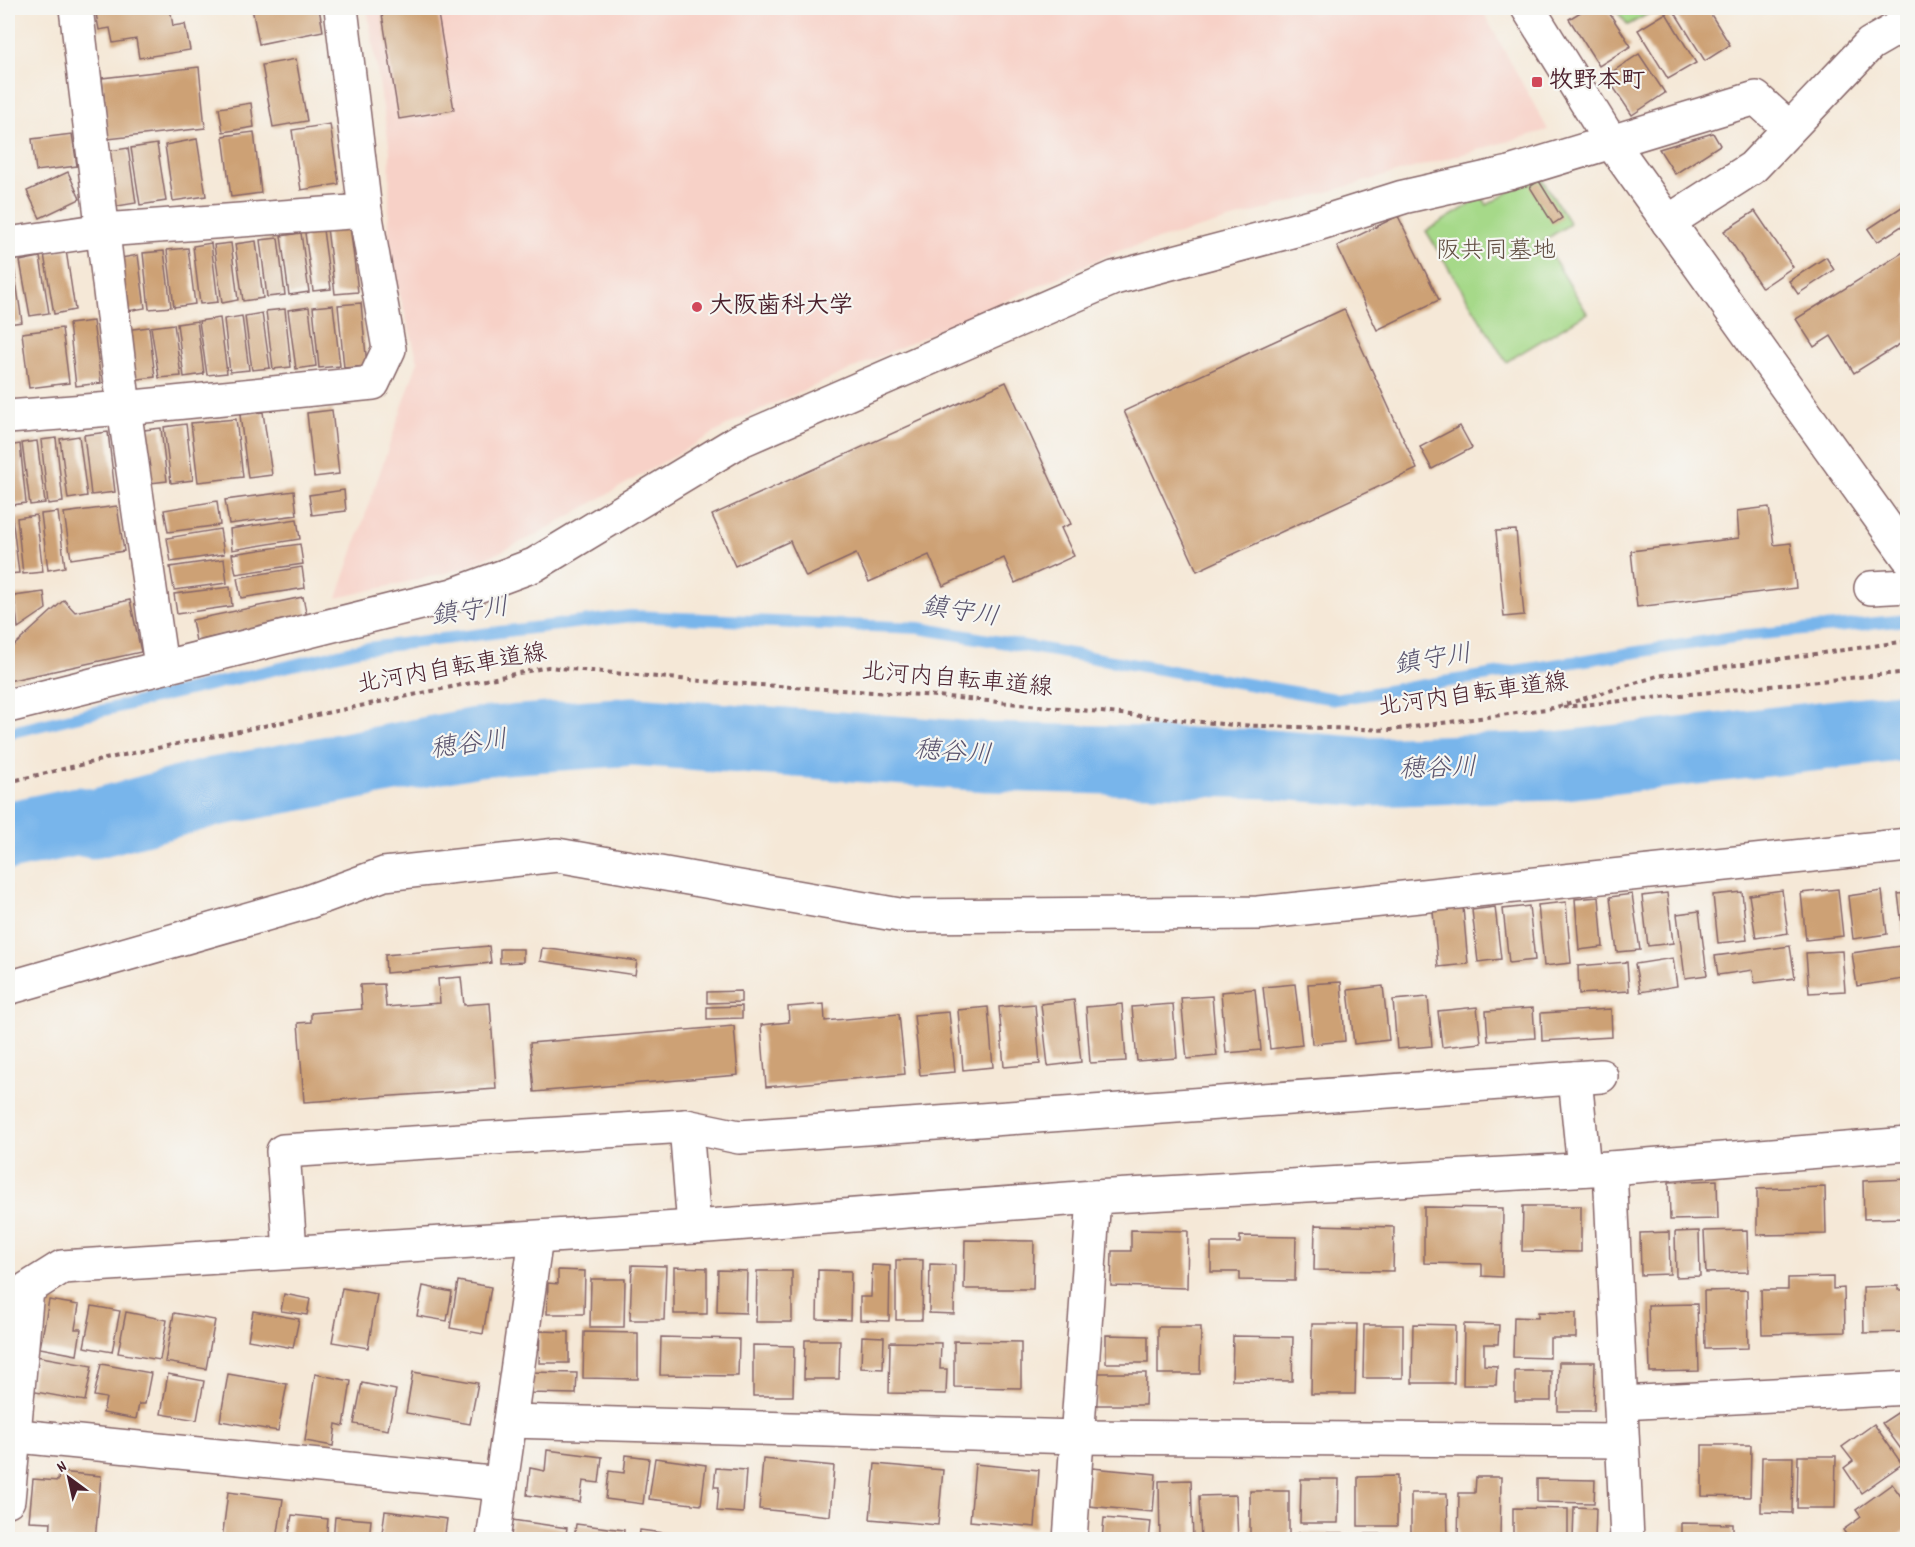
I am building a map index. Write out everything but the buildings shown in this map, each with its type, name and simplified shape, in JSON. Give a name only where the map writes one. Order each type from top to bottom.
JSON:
[{"type":"street","points":[[76,8],[124,408],[161,666]]},
{"type":"street","points":[[8,417],[124,408],[373,382],[389,349],[365,211],[340,8]]},
{"type":"street","points":[[1528,8],[1611,142],[1902,549]]},
{"type":"street","points":[[1668,222],[1752,168],[1870,44],[1908,22]]},
{"type":"street","points":[[8,706],[453,595],[534,565],[739,441],[1114,278],[1314,225],[1403,197],[1509,173],[1756,98],[1788,128]]},
{"type":"street","points":[[8,244],[103,230],[365,211]]},
{"type":"street","points":[[1871,588],[1908,586]]},
{"type":"street","points":[[8,988],[309,902],[384,874],[557,855],[916,915],[1258,912],[1908,845]]},
{"type":"street","points":[[290,1251],[283,1151],[686,1126],[739,1137],[1588,1077],[1621,1403],[1627,1539]]},
{"type":"street","points":[[686,1126],[694,1227]]},
{"type":"street","points":[[8,1500],[11,1436],[27,1289],[62,1267],[290,1251],[536,1238],[1094,1197],[1597,1168],[1908,1144]]},
{"type":"street","points":[[1070,1539],[1094,1197]]},
{"type":"street","points":[[493,1539],[536,1238]]},
{"type":"street","points":[[1621,1403],[1908,1388]]},
{"type":"street","points":[[510,1421],[1077,1437],[1622,1441]]},
{"type":"street","points":[[11,1436],[501,1484]]},
{"type":"path","name":"北河内自転車道線","points":[[8,782],[114,757],[548,667],[713,682],[937,696],[1233,725],[1391,730],[1553,708],[1658,676],[1908,640]]},
{"type":"path","points":[[1553,708],[1908,672]]},
{"type":"shaded area","name":"大阪歯科大学","points":[[367,8],[1481,8],[1548,130],[1118,251],[737,420],[538,534],[463,569],[337,598],[418,361],[388,253],[390,150]]},
{"type":"green space","points":[[1614,8],[1659,8],[1628,25]]},
{"type":"green space","name":"阪共同墓地","points":[[1539,174],[1570,224],[1543,241],[1587,313],[1506,362],[1426,231],[1482,197],[1487,205]]},
{"type":"waterway","name":"鎮守川","points":[[8,733],[360,649],[631,616],[919,628],[1335,699],[1740,636],[1908,620]]},
{"type":"waterway","name":"穂谷川","points":[[8,836],[78,821],[93,824],[214,792],[477,742],[633,731],[988,757],[1268,764],[1368,772],[1556,766],[1908,726]]},
{"type":"place","name":"牧野本町","points":[[1537,82]]},
{"type":"place","name":"大阪歯科大学","points":[[697,307]]}]
